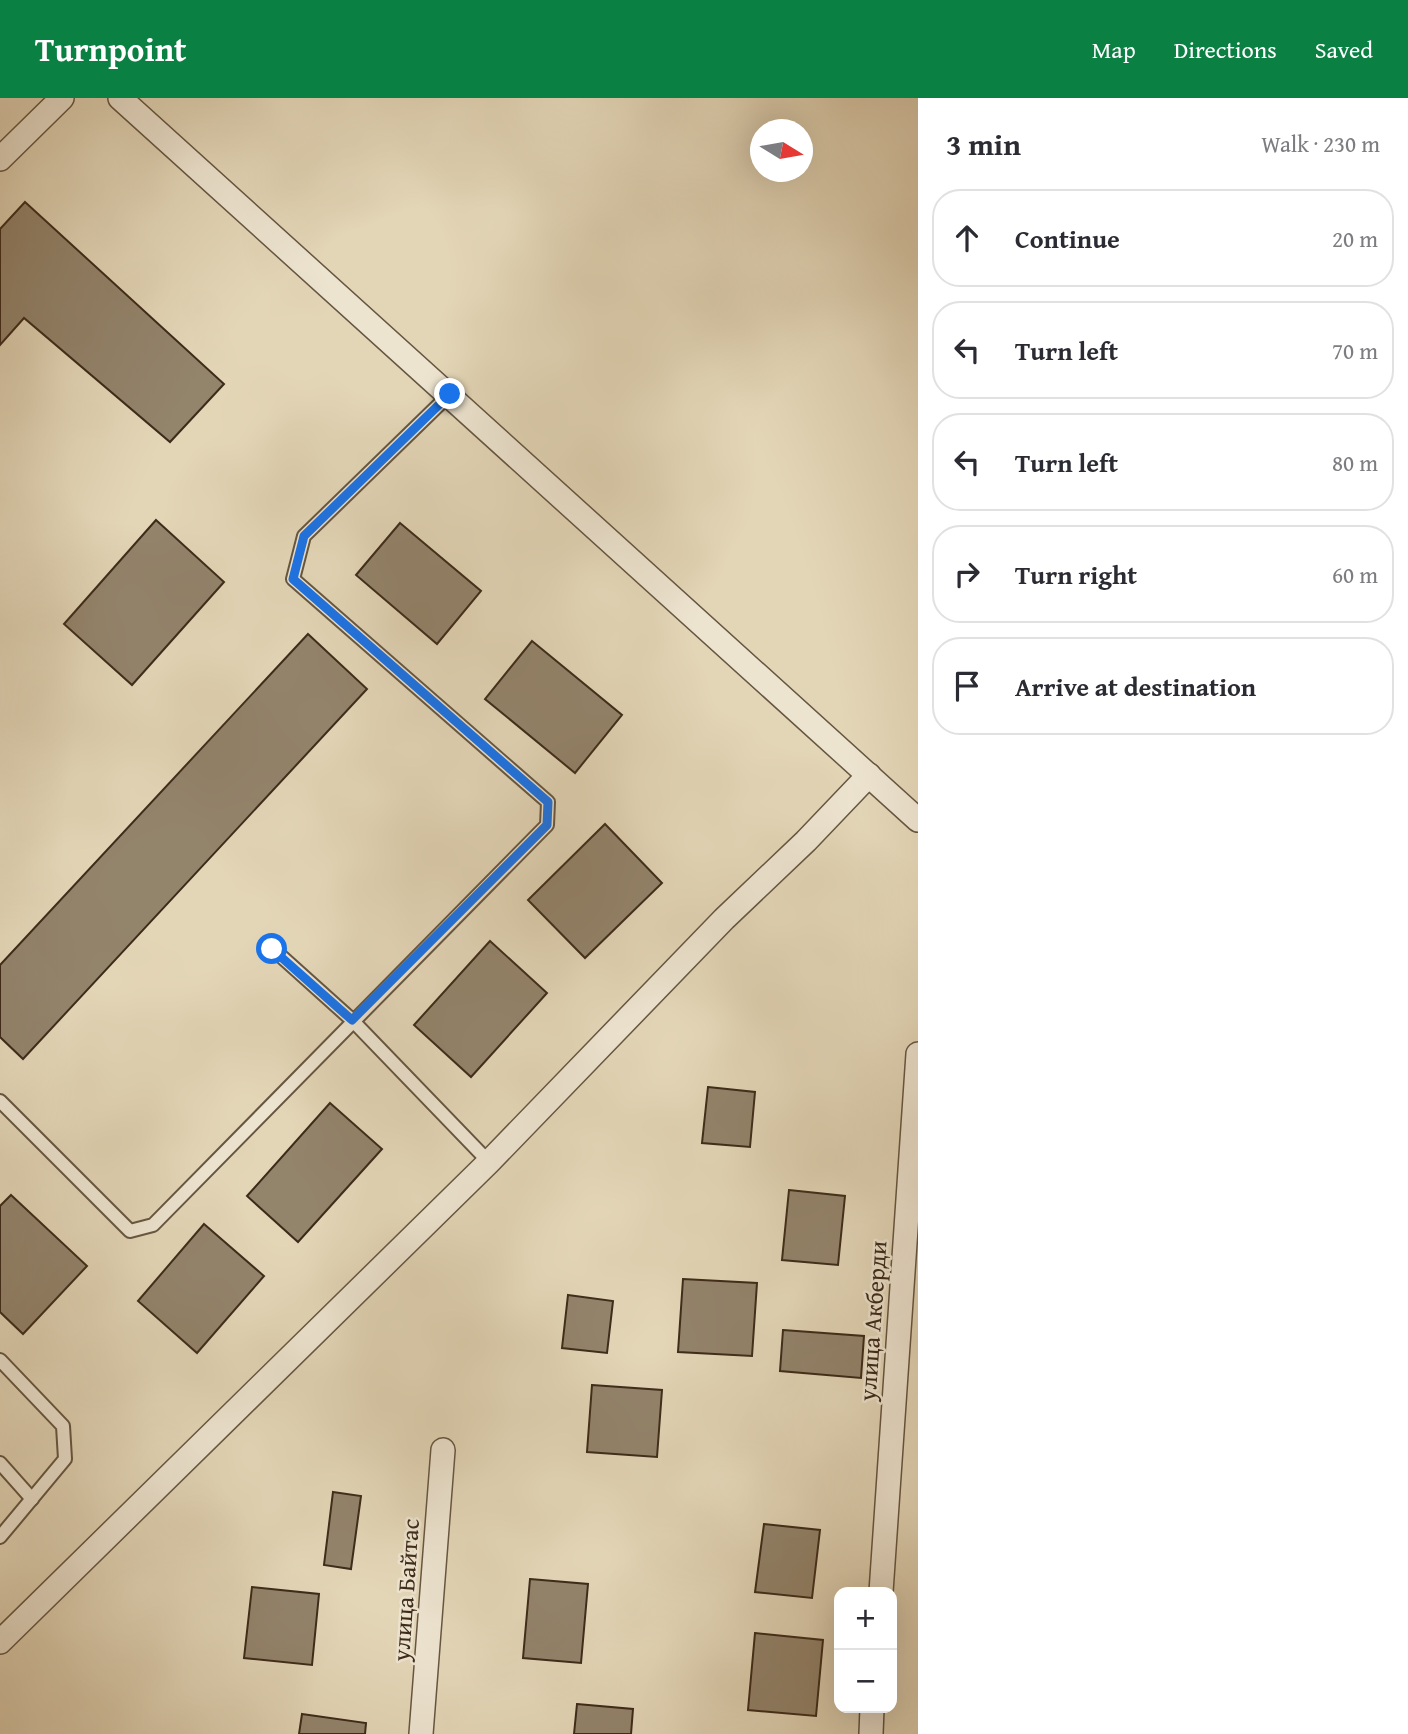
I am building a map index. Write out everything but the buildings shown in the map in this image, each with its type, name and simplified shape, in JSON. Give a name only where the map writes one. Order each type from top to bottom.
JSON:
[{"type":"street","points":[[0,159],[62,98]]},
{"type":"street","points":[[120,98],[918,820]]},
{"type":"street","points":[[0,1642],[489,1162],[724,919],[806,841],[869,775]]},
{"type":"street","name":"улица Акберди","points":[[881,1587],[918,1054]]},
{"type":"street","name":"улица Байтас","points":[[421,1734],[443,1450]]},
{"type":"street","points":[[871,1734],[873,1713]]},
{"type":"lane","points":[[0,1101],[130,1231],[153,1225],[547,825],[548,802],[293,579],[304,536],[450,394]]},
{"type":"lane","points":[[272,949],[352,1020],[489,1162]]},
{"type":"lane","points":[[0,1360],[63,1426],[65,1459],[0,1537]]},
{"type":"lane","points":[[0,1464],[32,1499]]},
{"type":"route","points":[[272,949],[352,1020],[547,825],[548,802],[293,579],[304,536],[450,394]]}]
